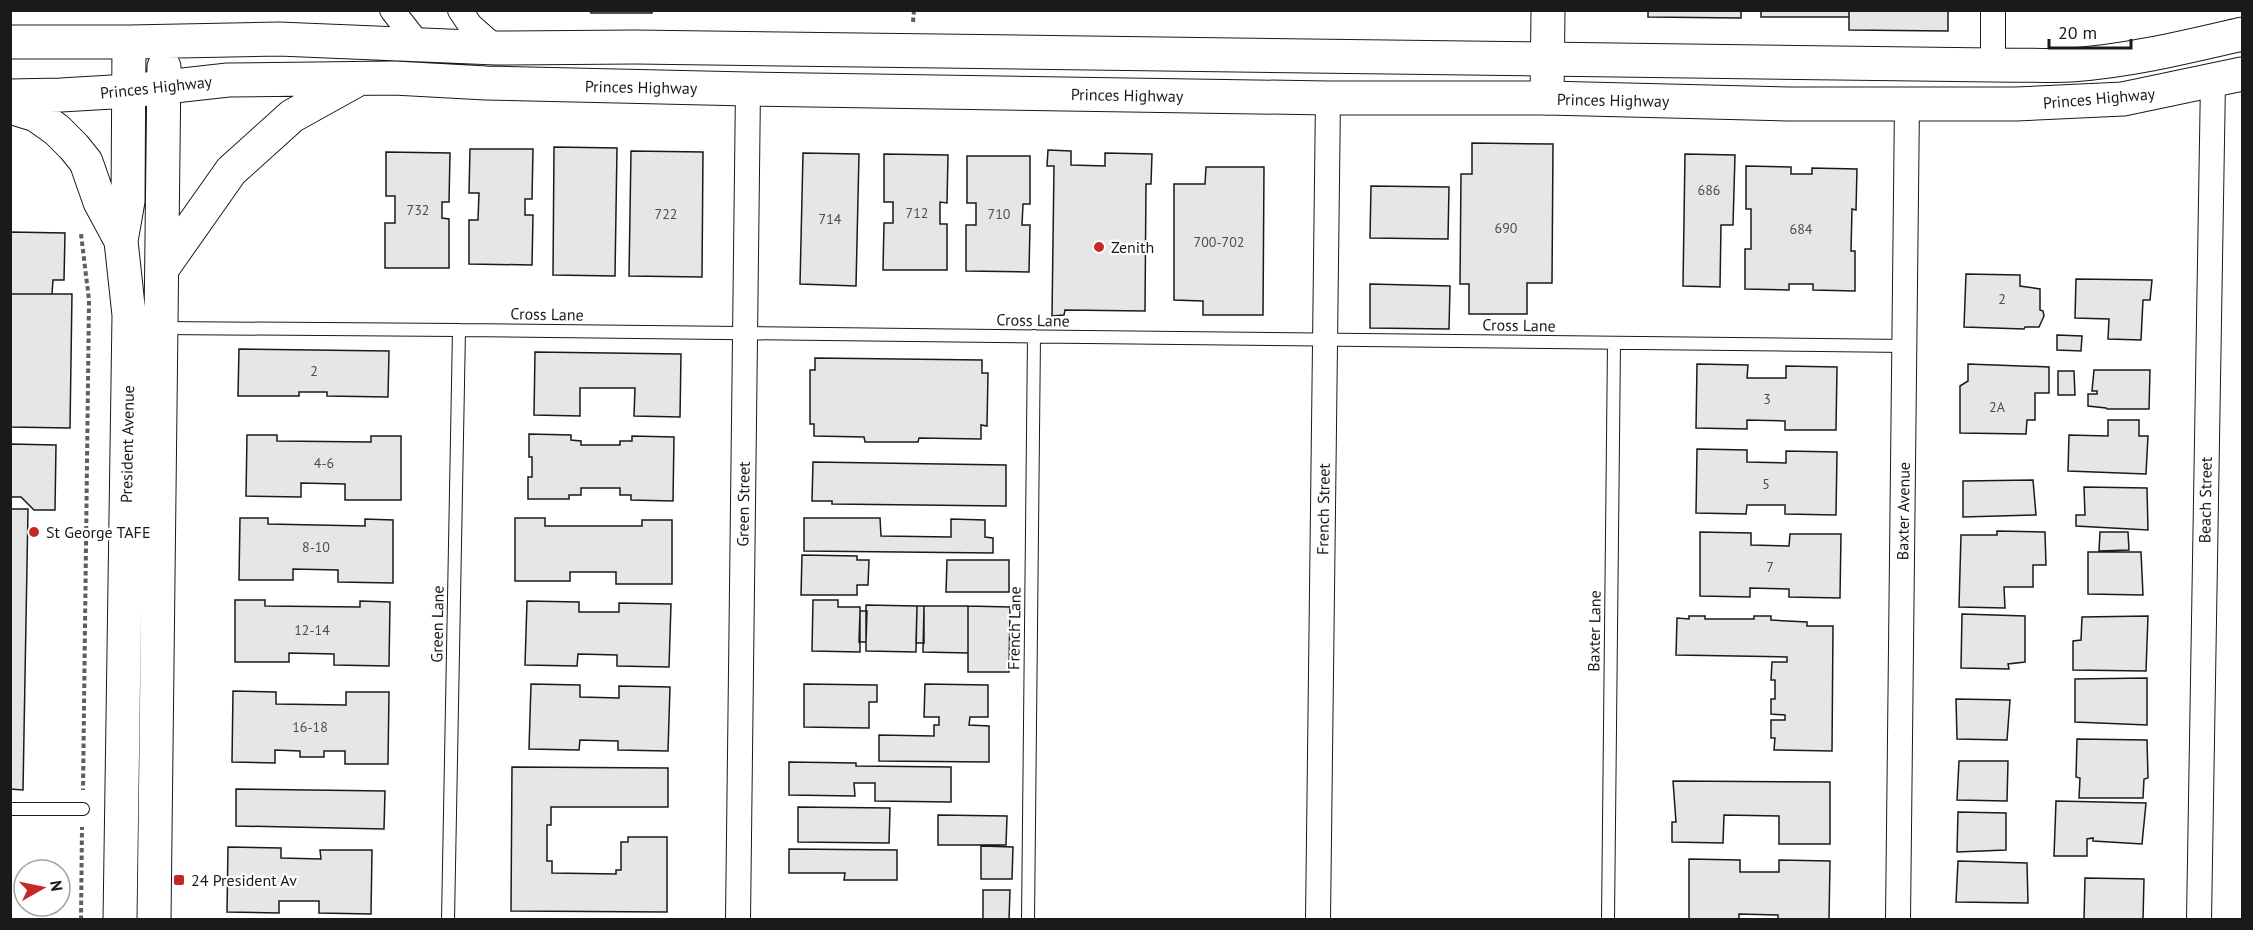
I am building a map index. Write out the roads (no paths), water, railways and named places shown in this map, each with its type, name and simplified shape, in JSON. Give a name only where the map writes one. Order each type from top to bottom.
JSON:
[{"type":"main road","points":[[1547,98],[1548,10]]},
{"type":"main road","points":[[10,42],[279,39],[496,48],[728,48],[2071,65],[2159,53],[2242,34]]},
{"type":"main road","name":"President Avenue","points":[[154,920],[164,41]]},
{"type":"main road","name":"President Avenue","points":[[120,920],[129,315],[121,241],[128,201],[129,42]]},
{"type":"main road","points":[[162,269],[231,171],[292,116],[360,78]]},
{"type":"main road","name":"Princes Highway","points":[[10,96],[129,91],[228,80],[360,78],[748,89],[1328,98],[1547,98],[1788,104],[2090,102],[2123,99],[2228,78]]},
{"type":"main road","points":[[10,108],[36,115],[57,130],[74,147],[86,162],[100,202],[121,241]]},
{"type":"street","points":[[392,10],[420,46]]},
{"type":"street","points":[[460,10],[470,25],[496,48]]},
{"type":"street","points":[[1993,10],[1993,65]]},
{"type":"street","name":"Beach Street","points":[[2199,920],[2228,78]]},
{"type":"street","name":"Green Street","points":[[738,920],[748,89]]},
{"type":"street","name":"French Street","points":[[1318,920],[1328,98]]},
{"type":"street","name":"Baxter Avenue","points":[[1898,920],[1907,103]]},
{"type":"lane","name":"Cross Lane","points":[[161,328],[1905,346]]},
{"type":"lane","name":"Green Lane","points":[[448,920],[459,330]]},
{"type":"lane","name":"French Lane","points":[[1028,920],[1034,336]]},
{"type":"lane","name":"Baxter Lane","points":[[1608,920],[1614,343]]},
{"type":"lane","points":[[10,809],[83,809]]},
{"type":"place","name":"Zenith","points":[[1099,247]]},
{"type":"place","name":"St George TAFE","points":[[34,532]]},
{"type":"place","name":"24 President Av","points":[[179,880]]}]
